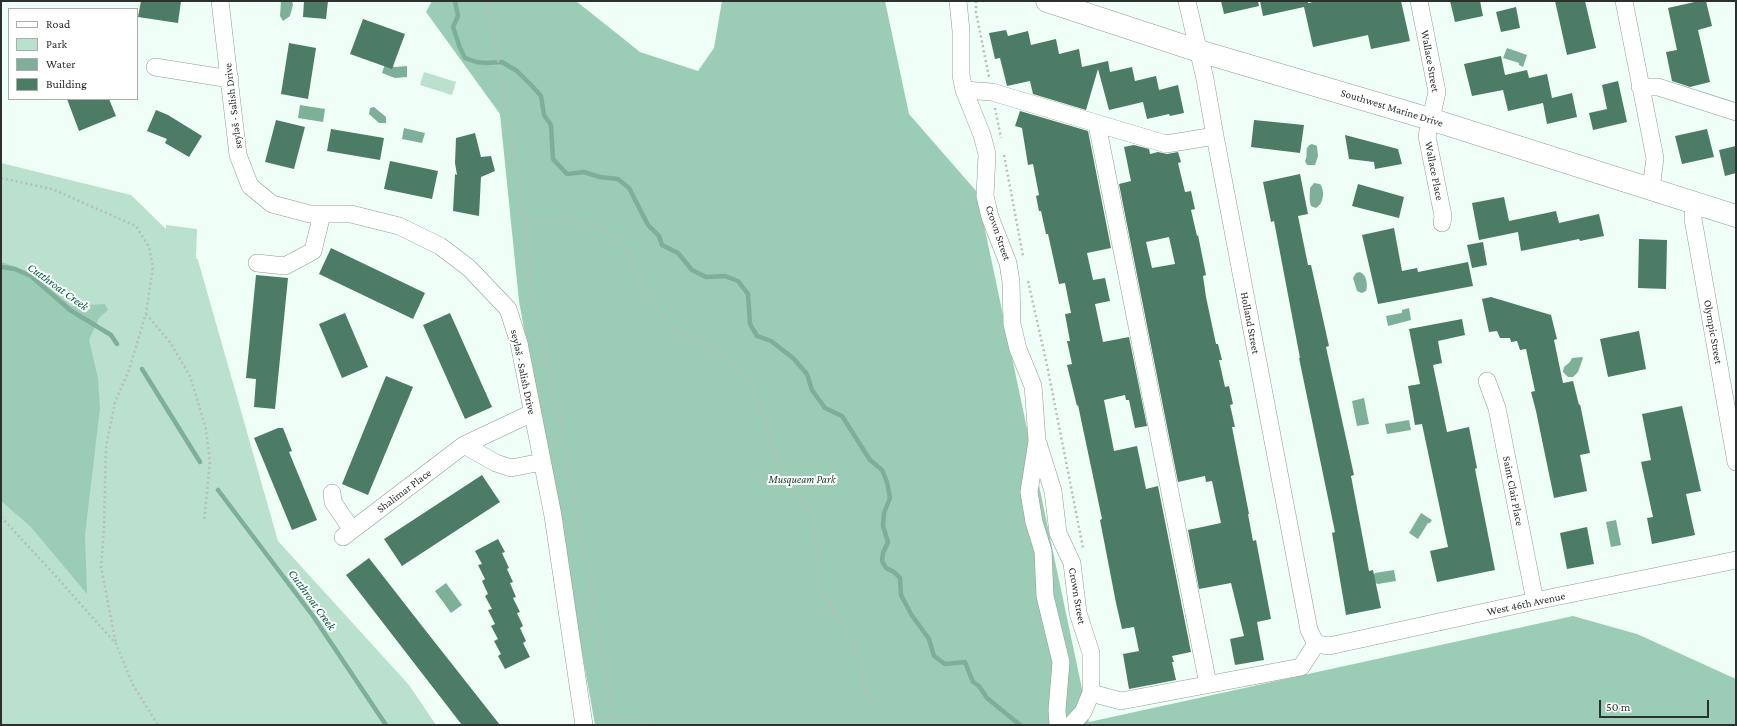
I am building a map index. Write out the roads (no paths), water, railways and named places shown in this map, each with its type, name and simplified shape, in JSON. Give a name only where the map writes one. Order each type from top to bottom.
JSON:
[{"type":"main road","name":"Southwest Marine Drive","points":[[1047,1],[1199,51],[1430,119],[1736,216]]},
{"type":"street","name":"seyləš - Salish Drive","points":[[220,1],[238,155],[250,186],[272,204],[310,214],[351,214],[399,226],[440,246],[470,268],[508,309],[519,343],[542,462],[561,568],[584,723]]},
{"type":"street","name":"Crown Street","points":[[958,1],[961,26],[961,75],[964,90],[982,135],[986,154],[985,196],[990,217],[1008,263],[1011,282],[1012,324],[1018,349],[1033,386],[1037,441],[1029,492],[1034,522],[1042,551],[1044,596],[1061,662],[1057,710],[1058,725]]},
{"type":"street","name":"Holland Street","points":[[1187,1],[1205,79],[1214,136],[1309,630],[1316,644]]},
{"type":"street","name":"Wallace Street","points":[[1419,1],[1437,92],[1436,102],[1430,119]]},
{"type":"street","points":[[1624,1],[1654,158],[1650,189]]},
{"type":"street","points":[[155,67],[230,79]]},
{"type":"street","points":[[1640,87],[1658,87],[1736,112]]},
{"type":"street","points":[[964,90],[992,92],[1166,144],[1214,136]]},
{"type":"street","name":"Wallace Place","points":[[1430,119],[1427,136],[1443,216],[1442,223]]},
{"type":"street","points":[[1097,124],[1208,684]]},
{"type":"street","name":"Olympic Street","points":[[1694,203],[1693,219],[1736,462]]},
{"type":"street","points":[[257,263],[285,266],[313,251],[322,214]]},
{"type":"street","name":"Saint Clair Place","points":[[1487,381],[1497,408],[1535,601]]},
{"type":"street","name":"Shalimar Place","points":[[332,493],[333,502],[348,534],[464,445],[532,413]]},
{"type":"street","name":"Crown Street","points":[[1037,441],[1054,492],[1058,533],[1072,563],[1078,613],[1090,653],[1091,693],[1083,712],[1071,725]]},
{"type":"street","points":[[464,445],[496,463],[512,468],[542,462]]},
{"type":"street","name":"West 46th Avenue","points":[[1316,644],[1329,646],[1535,601],[1736,560]]},
{"type":"street","points":[[1091,693],[1121,700],[1301,667],[1316,644]]},
{"type":"water","points":[[281,1],[292,1],[293,5],[290,16],[283,21],[280,16]]},
{"type":"water","points":[[1507,48],[1527,55],[1523,67],[1519,65],[1519,63],[1503,58]]},
{"type":"water","points":[[385,64],[395,67],[407,66],[407,77],[395,78],[382,73]]},
{"type":"water","points":[[300,105],[325,109],[323,122],[298,118]]},
{"type":"water","points":[[374,107],[386,117],[386,123],[379,123],[369,114],[370,108]]},
{"type":"water","points":[[404,128],[425,133],[422,143],[402,139]]},
{"type":"water","points":[[1312,144],[1317,146],[1318,156],[1315,165],[1307,165],[1305,161],[1307,149],[1309,145]]},
{"type":"water","points":[[1314,183],[1320,184],[1323,190],[1321,203],[1316,208],[1311,206],[1310,199],[1310,188]]},
{"type":"water","points":[[1360,272],[1366,278],[1367,283],[1366,291],[1362,293],[1357,291],[1353,278],[1356,273]]},
{"type":"water","points":[[1409,308],[1411,320],[1388,326],[1386,316],[1402,313],[1402,310]]},
{"type":"water","points":[[1572,358],[1583,358],[1578,372],[1573,377],[1568,377],[1563,372],[1564,367]]},
{"type":"water","points":[[1364,398],[1369,424],[1357,426],[1352,401]]},
{"type":"water","points":[[1409,420],[1411,430],[1387,434],[1385,424]]},
{"type":"water","points":[[1421,513],[1432,520],[1428,523],[1418,539],[1409,533]]},
{"type":"water","points":[[1616,520],[1621,545],[1611,547],[1606,522]]},
{"type":"water","points":[[1394,570],[1396,581],[1378,584],[1375,583],[1373,575],[1375,573]]},
{"type":"water","points":[[446,583],[462,605],[451,613],[435,591]]},
{"type":"waterway","points":[[455,1],[458,16],[453,27],[465,58],[476,62],[502,62],[517,71],[541,96],[544,115],[551,125],[553,159],[567,174],[584,172],[600,177],[618,179],[629,188],[648,225],[659,236],[662,245],[678,253],[692,270],[706,277],[725,276],[738,281],[748,294],[750,324],[757,336],[771,341],[793,358],[807,374],[812,390],[825,408],[842,416],[870,460],[882,470],[887,482],[890,498],[884,513],[883,526],[888,542],[883,553],[882,561],[886,568],[894,572],[900,578],[901,595],[911,614],[929,639],[934,656],[945,664],[965,662],[973,682],[979,686],[987,698],[1020,725]]},
{"type":"waterway","name":"Cutthroat Creek","points":[[1,267],[15,269],[31,276],[70,310],[111,335],[117,344]]},
{"type":"waterway","name":"Cutthroat Creek","points":[[142,369],[200,462]]},
{"type":"waterway","name":"Cutthroat Creek","points":[[218,490],[313,616],[386,725]]},
{"type":"park label","name":"Musqueam Park","points":[[802,480]]}]
